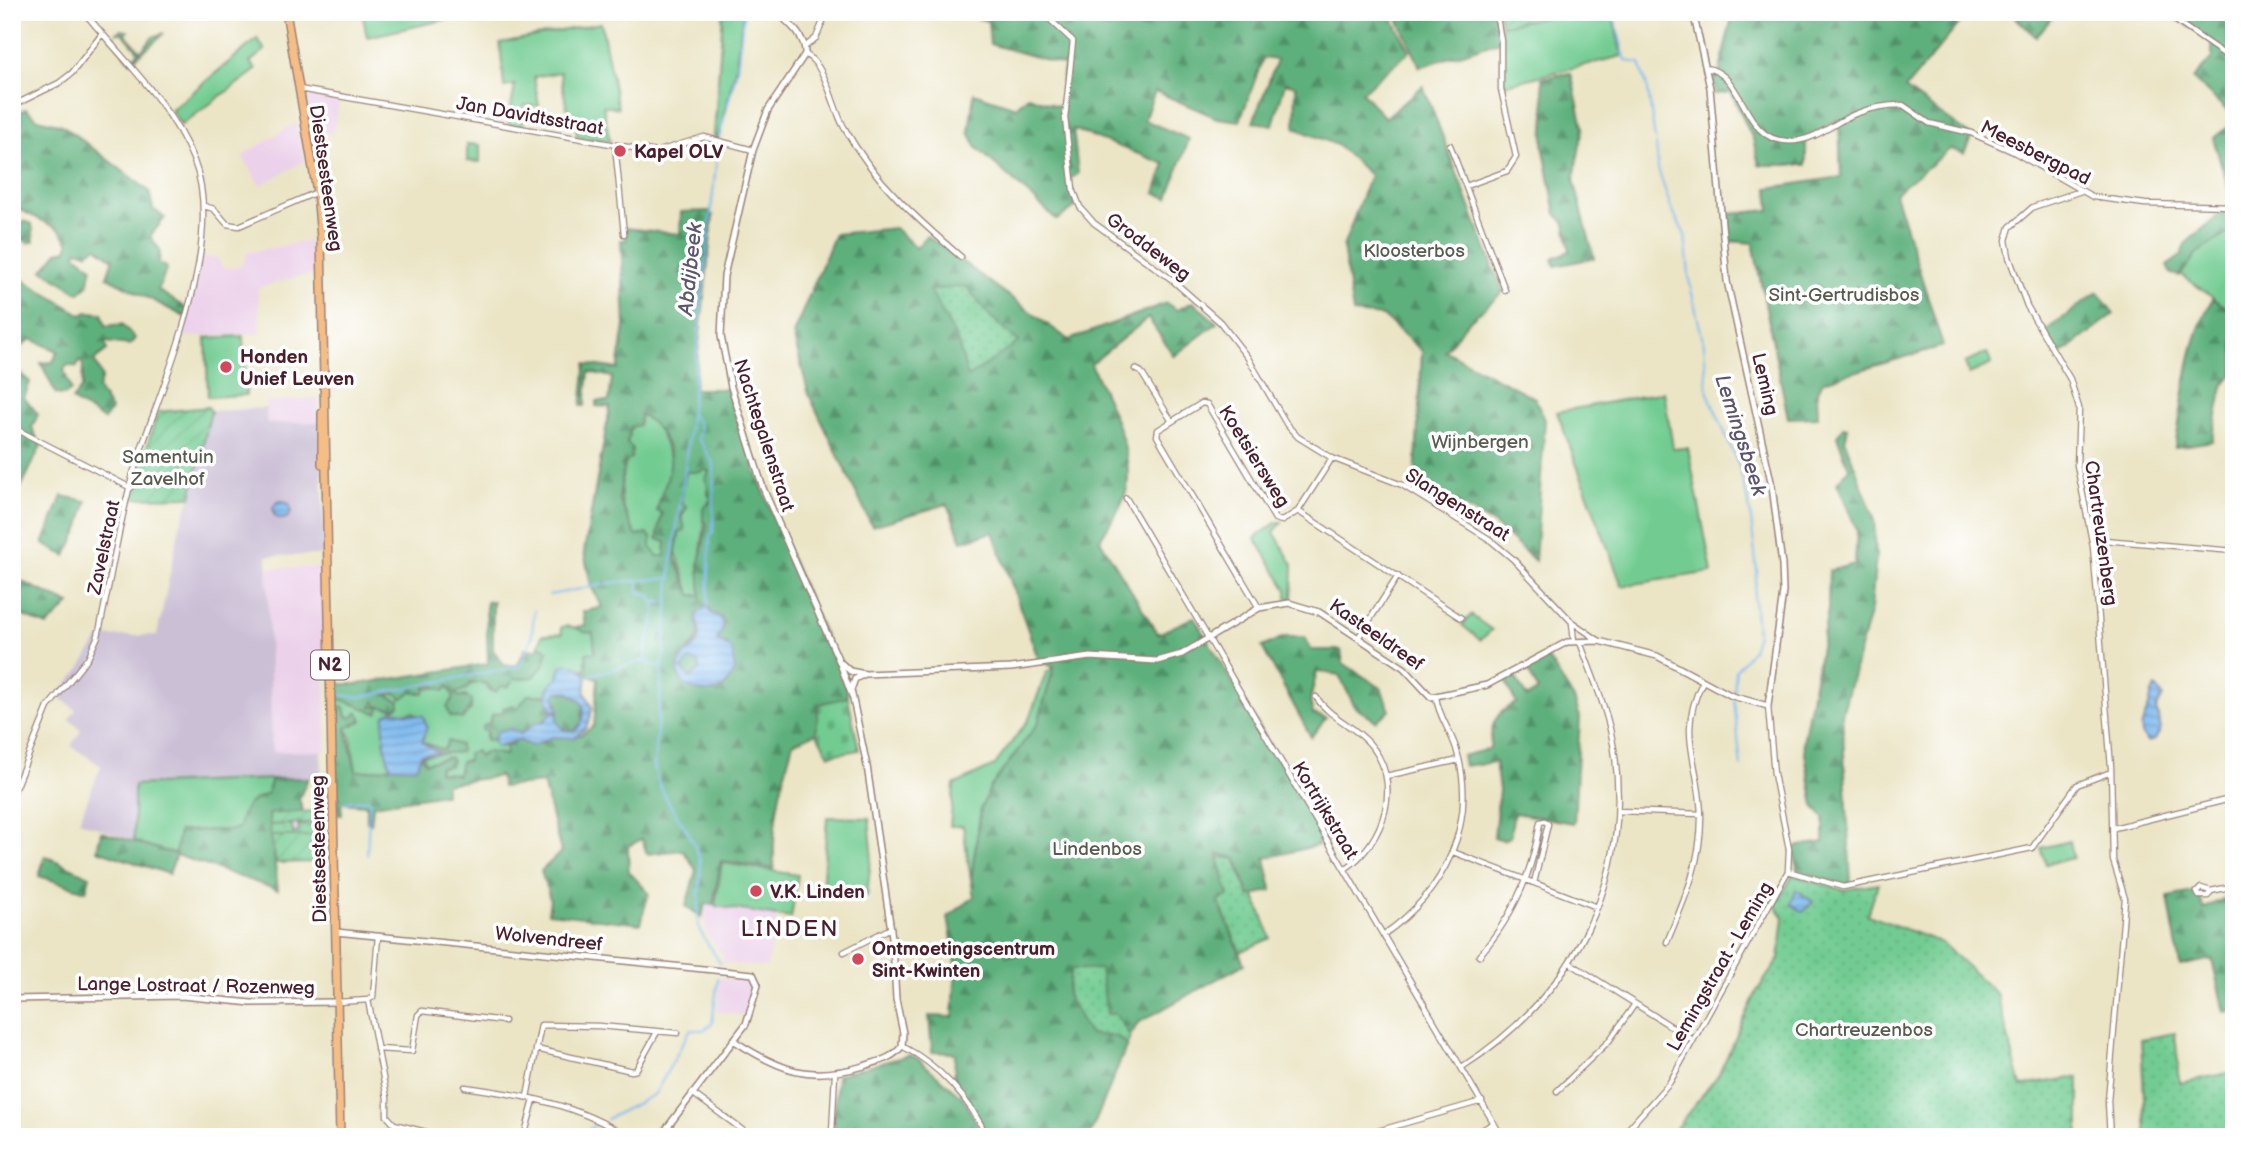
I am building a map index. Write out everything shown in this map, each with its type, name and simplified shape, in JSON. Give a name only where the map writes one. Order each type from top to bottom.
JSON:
[{"type":"main road","name":"Diestsesteenweg","points":[[286,12],[317,192],[321,238],[340,1137]]},
{"type":"street","points":[[84,12],[177,125],[195,163],[204,206],[214,209],[227,224],[239,226],[317,192]]},
{"type":"street","points":[[777,12],[806,46]]},
{"type":"street","points":[[827,12],[816,38],[806,46],[805,54],[816,62],[846,131],[892,195],[961,257]]},
{"type":"street","name":"Groddeweg","points":[[1042,12],[1073,41],[1065,118],[1073,189],[1080,207],[1102,231],[1171,279],[1203,306]]},
{"type":"street","points":[[1466,186],[1507,171],[1516,157],[1501,89],[1501,41],[1496,12]]},
{"type":"street","name":"Leming","points":[[1693,12],[1706,68],[1716,146],[1724,262],[1772,486],[1782,565],[1783,593],[1768,706]]},
{"type":"street","points":[[2163,12],[2234,61]]},
{"type":"street","points":[[12,106],[59,83],[72,73],[102,34]]},
{"type":"street","name":"Nachtegalenstraat","points":[[805,54],[768,110],[753,150],[723,283],[720,321],[724,357],[767,498],[839,661],[850,676],[867,766],[891,928],[896,999],[904,1033],[902,1046]]},
{"type":"street","name":"Meesbergpad","points":[[1706,68],[1714,69],[1729,79],[1753,120],[1767,134],[1781,141],[1812,136],[1856,113],[1893,105],[1908,106],[1929,123],[1962,131],[2014,152],[2093,197],[2127,203],[2234,206]]},
{"type":"street","name":"Jan Davidtsstraat","points":[[299,89],[615,145],[663,151],[704,137],[753,150]]},
{"type":"street","points":[[615,145],[624,234]]},
{"type":"street","points":[[1450,145],[1505,290]]},
{"type":"street","name":"Chartreuzenberg","points":[[2081,191],[2033,206],[2010,227],[2006,240],[2009,257],[2027,306],[2070,379],[2076,395],[2080,428],[2077,466],[2092,539],[2111,772],[2113,860],[2125,899],[2108,1101],[2110,1137]]},
{"type":"street","name":"Zavelstraat","points":[[12,796],[48,707],[79,670],[94,646],[131,488],[191,296],[204,206]]},
{"type":"street","name":"Slangenstraat","points":[[1203,306],[1226,329],[1248,358],[1292,431],[1332,458],[1402,485],[1489,539],[1513,559],[1572,622],[1599,641],[1657,656],[1735,697],[1768,706]]},
{"type":"street","points":[[1135,369],[1141,372],[1171,420],[1158,430],[1157,436],[1259,608]]},
{"type":"street","name":"Koetsiersweg","points":[[1171,420],[1202,403],[1207,404],[1275,519],[1282,521],[1298,511],[1332,458]]},
{"type":"street","points":[[12,427],[131,488]]},
{"type":"street","name":"Kortrijkstraat","points":[[1126,498],[1502,1137]]},
{"type":"street","points":[[1298,511],[1461,618]]},
{"type":"street","points":[[2092,539],[2232,550],[2234,538]]},
{"type":"street","points":[[1358,638],[1398,576]]},
{"type":"street","name":"Kasteeldreef","points":[[850,676],[1011,668],[1090,657],[1157,662],[1182,654],[1259,608],[1280,603],[1310,607],[1404,668],[1428,693],[1436,697]]},
{"type":"street","points":[[1462,1067],[1515,1029],[1545,998],[1570,963],[1597,907],[1611,862],[1618,811],[1616,765],[1607,715],[1572,622]]},
{"type":"street","points":[[1383,935],[1426,898],[1453,852],[1458,836],[1463,799],[1459,760],[1436,697],[1487,685],[1552,648],[1577,641],[1599,641]]},
{"type":"street","points":[[1667,942],[1694,874],[1701,814],[1689,724],[1694,699],[1703,681]]},
{"type":"street","points":[[1316,697],[1322,706],[1371,745],[1385,776],[1387,806],[1379,832],[1368,851],[1345,869]]},
{"type":"street","name":"Lemingstraat - Leming","points":[[1621,1137],[1670,1082],[1788,871],[1789,849],[1774,774],[1768,706]]},
{"type":"street","points":[[1385,776],[1459,760]]},
{"type":"street","points":[[1788,871],[1831,885],[1855,886],[2036,847],[2077,785],[2111,772]]},
{"type":"street","points":[[2114,828],[2234,798]]},
{"type":"street","points":[[1618,811],[1701,814]]},
{"type":"street","points":[[1479,956],[1508,916],[1526,881],[1541,822],[1545,821],[1548,824],[1534,883]]},
{"type":"street","points":[[1453,852],[1597,907]]},
{"type":"street","points":[[2211,891],[2234,886]]},
{"type":"street","points":[[844,952],[891,928]]},
{"type":"street","name":"Wolvendreef","points":[[336,932],[716,972],[726,970],[750,973],[758,978],[752,1013],[733,1040]]},
{"type":"street","points":[[338,1002],[368,1000],[373,997],[378,936]]},
{"type":"street","points":[[1570,963],[1693,1040]]},
{"type":"street","name":"Lange Lostraat / Rozenweg","points":[[12,999],[182,996],[251,1003],[338,1002]]},
{"type":"street","points":[[368,1000],[387,1098],[387,1116],[394,1124],[446,1137]]},
{"type":"street","points":[[1557,1091],[1609,1041],[1635,1004]]},
{"type":"street","points":[[377,1049],[412,1051],[418,1015],[422,1011],[504,1021]]},
{"type":"street","points":[[527,1097],[541,1025],[599,1026],[678,1033]]},
{"type":"street","points":[[536,1049],[632,1071],[636,1070],[657,1032]]},
{"type":"street","points":[[660,1137],[733,1040],[788,1071],[835,1073],[887,1059],[902,1046],[920,1058],[966,1099],[987,1137]]},
{"type":"street","points":[[832,1133],[835,1073]]},
{"type":"street","points":[[465,1087],[527,1097],[583,1112],[627,1137]]},
{"type":"street","points":[[692,1092],[752,1137]]},
{"type":"street","points":[[524,1137],[534,1100]]},
{"type":"street","points":[[1357,1137],[1482,1101]]},
{"type":"street","points":[[1470,1137],[1494,1123]]},
{"type":"street","points":[[738,1137],[743,1130]]},
{"type":"shaded area","points":[[322,94],[340,98],[333,134],[312,130],[306,99]]},
{"type":"shaded area","points":[[298,121],[296,127],[305,161],[260,186],[242,156]]},
{"type":"shaded area","points":[[316,240],[317,275],[301,276],[258,288],[260,334],[181,337],[196,285],[200,256],[217,258],[223,268],[241,267],[248,252]]},
{"type":"shaded area","points":[[319,398],[320,422],[267,424],[266,402]]},
{"type":"shaded area","points":[[266,408],[267,424],[320,422],[325,555],[267,556],[272,752],[321,751],[322,777],[134,785],[134,841],[79,821],[101,766],[71,746],[81,730],[69,719],[76,710],[57,695],[78,672],[100,637],[157,635],[180,526],[191,497],[211,411]]},
{"type":"shaded area","points":[[267,568],[325,568],[326,751],[272,753]]},
{"type":"shaded area","points":[[327,822],[328,836],[271,836],[270,825]]},
{"type":"shaded area","points":[[706,905],[777,916],[767,967],[723,963],[723,956],[706,931]]},
{"type":"shaded area","points":[[720,978],[749,981],[753,993],[746,1016],[717,1011]]},
{"type":"green space","points":[[362,12],[448,12],[449,19],[367,37]]},
{"type":"green space","points":[[723,12],[743,12],[735,71],[718,138],[714,136]]},
{"type":"green space","name":"Kloosterbos","points":[[955,12],[1389,12],[1410,51],[1362,92],[1385,118],[1423,86],[1503,292],[1467,323],[1445,351],[1535,398],[1545,420],[1535,561],[1494,524],[1415,479],[1422,351],[1383,316],[1353,313],[1343,247],[1370,175],[1337,145],[1295,128],[1296,86],[1285,83],[1273,125],[1253,122],[1277,60],[1263,58],[1240,121],[1217,118],[1155,91],[1144,120],[1189,139],[1168,198],[1155,193],[1165,164],[1073,129],[1078,174],[1068,180],[1076,206],[1057,220],[977,148],[969,132],[974,93],[1016,107],[1028,96],[1060,107],[1064,65],[990,44],[988,21]]},
{"type":"green space","points":[[1395,12],[1494,12],[1499,41],[1420,67]]},
{"type":"green space","points":[[1498,12],[1552,12],[1553,16],[1501,25]]},
{"type":"green space","points":[[1577,12],[1612,12],[1622,56],[1503,85],[1501,25]]},
{"type":"green space","name":"Sint-Gertrudisbos","points":[[1733,12],[1969,12],[1905,89],[1972,136],[1964,153],[1950,149],[1895,193],[1943,346],[1823,381],[1817,393],[1818,417],[1788,418],[1753,243],[1729,241],[1728,214],[1770,210],[1768,188],[1841,177],[1839,119],[1806,138],[1806,165],[1759,165],[1753,139],[1731,92],[1715,94],[1714,74],[1719,74]]},
{"type":"green space","points":[[2010,12],[2057,12],[2036,37]]},
{"type":"green space","points":[[2168,12],[2234,12],[2234,117],[2193,79],[2212,58],[2212,41]]},
{"type":"green space","points":[[601,23],[618,108],[603,106],[610,141],[577,137],[576,125],[570,125],[560,72],[534,77],[539,106],[524,105],[523,127],[508,124],[515,85],[504,87],[500,43]]},
{"type":"green space","points":[[120,30],[128,31],[126,35],[141,51],[153,37],[164,33],[131,62],[109,35],[115,37],[113,39],[131,59],[139,52],[123,33],[117,33]]},
{"type":"green space","points":[[257,39],[265,50],[250,62],[256,70],[181,125],[171,110]]},
{"type":"green space","points":[[1571,73],[1583,127],[1574,180],[1594,258],[1555,266],[1553,258],[1570,251],[1565,223],[1556,214],[1543,145],[1545,113],[1542,78]]},
{"type":"green space","points":[[26,109],[38,119],[62,125],[149,191],[153,209],[165,218],[150,236],[160,250],[159,263],[167,268],[158,290],[187,309],[185,317],[107,277],[113,259],[96,247],[87,253],[77,250],[76,255],[92,267],[88,285],[79,293],[43,270],[58,252],[67,250],[69,243],[59,229],[15,207],[12,214],[12,134],[21,111]]},
{"type":"green space","points":[[2234,123],[2234,235],[2230,232],[2197,253],[2180,276],[2171,274],[2167,266],[2181,256],[2185,244],[2233,203],[2213,138]]},
{"type":"green space","points":[[467,144],[480,145],[480,162],[467,161]]},
{"type":"green space","points":[[710,211],[713,216],[694,389],[727,389],[767,499],[844,678],[848,697],[819,704],[816,733],[793,743],[778,805],[774,869],[721,861],[713,905],[705,904],[702,917],[686,906],[696,870],[683,850],[647,854],[642,839],[628,846],[629,872],[649,893],[640,924],[548,913],[550,899],[541,871],[561,852],[543,783],[502,787],[500,776],[445,784],[445,794],[373,805],[371,823],[367,822],[367,805],[341,803],[342,815],[338,815],[335,727],[338,707],[345,708],[347,716],[352,718],[358,712],[362,720],[346,728],[356,771],[401,766],[416,768],[421,754],[439,752],[425,747],[422,742],[444,750],[448,741],[460,745],[460,752],[423,755],[422,758],[426,763],[449,757],[452,761],[450,766],[439,767],[439,772],[458,775],[461,762],[468,761],[468,754],[476,751],[479,757],[487,752],[506,755],[506,746],[518,740],[525,744],[542,743],[552,737],[581,735],[594,726],[598,678],[587,676],[583,670],[587,667],[586,653],[595,652],[593,633],[583,632],[576,627],[585,625],[583,612],[602,607],[591,586],[584,552],[610,407],[596,406],[597,401],[609,401],[612,377],[589,372],[585,406],[581,406],[586,364],[618,369],[625,326],[621,240],[626,240],[626,228],[680,234],[681,212]],"holes":[[[640,415],[657,429],[666,443],[670,457],[668,476],[657,511],[662,513],[657,539],[666,542],[665,556],[657,556],[651,547],[651,537],[647,534],[636,536],[619,499],[624,463],[631,458],[632,448],[627,443],[631,427],[639,425]],[[703,469],[709,471],[706,479],[711,502],[703,508],[703,520],[707,524],[699,565],[701,596],[691,595],[675,558],[679,533],[685,530],[682,516],[687,507],[681,502],[686,472],[701,472]],[[710,612],[721,618],[723,628],[717,640],[728,645],[735,670],[724,686],[687,686],[678,675],[684,657],[698,638],[696,621]]]},
{"type":"green space","points":[[24,221],[32,224],[34,241],[28,243],[12,232],[12,222],[20,227]]},
{"type":"green space","name":"Lindenbos","points":[[895,228],[916,248],[927,236],[1069,340],[1166,303],[1177,310],[1193,302],[1217,323],[1174,356],[1148,318],[1091,364],[1123,440],[1128,472],[1123,501],[1100,540],[1158,634],[1194,617],[1328,843],[1265,858],[1272,890],[1250,896],[1236,858],[1218,854],[1231,896],[1218,900],[1244,964],[1138,1023],[1130,1036],[1116,1014],[1107,1014],[1071,970],[1067,995],[1127,1045],[1089,1137],[989,1137],[967,1098],[954,1082],[955,1053],[932,1052],[929,1016],[953,1017],[956,963],[948,917],[974,897],[971,880],[981,808],[990,788],[1038,723],[1054,667],[1039,661],[993,532],[962,541],[947,504],[872,526],[809,395],[793,334],[835,234]]},
{"type":"green space","points":[[2230,232],[2234,235],[2232,312],[2181,274],[2196,253]]},
{"type":"green space","points":[[12,273],[82,315],[87,312],[102,313],[106,326],[122,324],[135,338],[130,345],[105,342],[107,350],[94,360],[102,377],[98,389],[111,410],[104,420],[72,400],[82,387],[83,365],[79,360],[77,367],[67,365],[64,370],[71,390],[64,395],[56,394],[41,363],[53,362],[58,351],[31,339],[22,346],[12,348]]},
{"type":"green space","points":[[966,286],[989,315],[1019,342],[968,377],[957,340],[930,290]]},
{"type":"green space","points":[[2098,292],[2114,314],[2060,355],[2044,332]]},
{"type":"green space","points":[[2213,299],[2234,312],[2234,373],[2223,386],[2212,441],[2175,447],[2192,351],[2204,315]]},
{"type":"green space","name":"Honden Unief Leuven","points":[[243,336],[246,395],[208,397],[206,338]]},
{"type":"green space","points":[[1987,353],[1992,364],[1969,374],[1965,363]]},
{"type":"green space","points":[[12,366],[30,382],[24,398],[38,414],[32,428],[41,446],[12,506]]},
{"type":"green space","points":[[1664,392],[1673,448],[1688,448],[1712,572],[1622,586],[1557,412]]},
{"type":"green space","name":"Samentuin Zavelhof","points":[[208,407],[211,411],[191,497],[131,496],[158,412]]},
{"type":"green space","points":[[640,415],[648,418],[659,430],[671,461],[661,531],[666,542],[666,556],[657,556],[637,537],[622,505],[624,470],[632,448],[627,443],[631,427]]},
{"type":"green space","points":[[1843,427],[1848,428],[1845,441],[1874,517],[1876,556],[1871,609],[1842,714],[1851,883],[1843,885],[1805,873],[1799,875],[1793,847],[1824,842],[1824,818],[1814,806],[1803,742],[1828,610],[1829,571],[1855,564],[1857,530],[1837,483],[1849,468],[1837,436]]},
{"type":"green space","points":[[709,470],[708,495],[711,497],[707,506],[699,565],[702,596],[691,595],[675,549],[687,507],[681,503],[686,471]]},
{"type":"green space","points":[[62,496],[87,501],[80,527],[66,556],[43,544]]},
{"type":"green space","points":[[1277,522],[1282,523],[1274,532],[1293,565],[1292,599],[1287,598],[1287,590],[1255,538]]},
{"type":"green space","points":[[12,577],[70,604],[47,626],[12,611]]},
{"type":"green space","points":[[493,601],[493,650],[505,666],[518,665],[525,649],[536,650],[539,646],[548,650],[544,665],[534,677],[514,679],[508,687],[502,686],[495,692],[488,689],[487,683],[470,683],[467,689],[456,693],[457,696],[471,699],[471,709],[462,719],[450,716],[447,707],[454,697],[448,686],[444,691],[434,686],[426,687],[424,693],[410,693],[402,699],[397,693],[386,695],[400,701],[399,706],[395,709],[377,706],[375,701],[371,707],[378,707],[380,710],[377,713],[338,698],[338,684],[358,684],[488,664],[486,602]]},
{"type":"green space","points":[[1471,615],[1492,630],[1480,640],[1462,625]]},
{"type":"green space","points":[[561,627],[593,633],[596,652],[585,661],[587,667],[583,670],[578,666],[559,672],[557,681],[550,685],[547,695],[528,695],[517,709],[513,705],[503,713],[492,715],[485,737],[493,740],[498,747],[506,746],[506,755],[487,752],[461,762],[458,775],[439,772],[443,760],[426,763],[423,755],[460,752],[448,741],[444,750],[422,742],[424,734],[414,712],[385,715],[384,740],[391,767],[379,772],[356,771],[351,737],[346,728],[361,721],[347,716],[345,708],[338,707],[338,698],[373,710],[371,702],[375,701],[389,707],[386,695],[448,686],[455,697],[447,707],[466,696],[457,696],[456,692],[465,687],[478,683],[503,685],[515,678],[545,647],[539,646],[542,635],[562,634]]},
{"type":"green space","points":[[1284,637],[1305,637],[1311,650],[1341,650],[1343,663],[1381,688],[1390,711],[1376,721],[1355,707],[1339,675],[1317,671],[1310,701],[1313,714],[1326,718],[1311,737],[1262,647]]},
{"type":"green space","points":[[1548,658],[1574,699],[1580,717],[1574,823],[1514,813],[1510,837],[1503,840],[1494,837],[1499,790],[1495,762],[1464,766],[1462,756],[1490,749],[1495,721],[1502,711],[1516,703],[1505,680],[1515,676],[1527,698],[1538,690],[1527,669]]},
{"type":"green space","points":[[691,659],[697,662],[700,668],[697,674],[691,677],[685,674],[682,668],[685,662]]},
{"type":"green space","points":[[1054,667],[1038,723],[990,788],[981,808],[971,880],[963,826],[950,826],[954,785],[994,766],[1029,719],[1046,673]]},
{"type":"green space","points":[[567,691],[583,703],[582,722],[574,731],[560,728],[552,712],[545,720],[521,734],[498,732],[493,740],[486,740],[488,732],[482,730],[483,726],[488,724],[493,714],[503,713],[503,708],[513,705],[517,709],[528,695],[547,695],[551,704],[558,704],[555,697],[557,692]]},
{"type":"green space","points":[[848,697],[859,750],[829,755],[816,733],[819,704]]},
{"type":"green space","points":[[308,778],[299,799],[303,811],[269,814],[278,890],[176,855],[169,874],[97,850],[101,832],[175,854],[179,831],[233,830],[239,827],[247,806],[267,794],[272,779]]},
{"type":"green space","points":[[272,779],[267,794],[247,806],[239,827],[233,830],[179,831],[176,855],[134,841],[134,785]]},
{"type":"green space","points":[[327,810],[327,814],[315,817],[321,822],[270,825],[269,814]]},
{"type":"green space","points":[[827,817],[869,818],[872,850],[867,896],[822,894]]},
{"type":"green space","points":[[292,824],[293,833],[299,832],[298,825],[320,826],[320,836],[271,836],[270,825]]},
{"type":"green space","points":[[271,836],[316,836],[320,843],[317,849],[322,851],[314,862],[276,863]]},
{"type":"green space","points":[[2070,841],[2073,858],[2046,864],[2041,848]]},
{"type":"green space","points":[[45,856],[90,876],[86,891],[39,876]]},
{"type":"green space","points":[[1218,857],[1235,859],[1249,896],[1254,895],[1271,938],[1240,952],[1218,900],[1229,896]]},
{"type":"green space","name":"V.K. Linden","points":[[722,863],[798,875],[791,918],[715,906]]},
{"type":"green space","name":"Chartreuzenbos","points":[[1793,875],[1843,890],[1878,884],[1868,915],[1942,943],[1997,995],[2021,1086],[2079,1077],[2079,1137],[1669,1137],[1719,1074],[1757,991],[1779,959],[1784,917],[1775,906]]},
{"type":"green space","points":[[2198,891],[2204,909],[2234,893],[2234,1011],[2224,1012],[2212,959],[2180,966],[2168,897]]},
{"type":"green space","points":[[1071,969],[1100,969],[1107,1014],[1116,1014],[1130,1036],[1127,1045],[1118,1037],[1089,1034],[1067,995]]},
{"type":"green space","points":[[2175,1033],[2180,1083],[2234,1072],[2234,1137],[2146,1137],[2141,1039]]},
{"type":"green space","points":[[909,1055],[917,1058],[963,1098],[984,1137],[833,1137],[837,1075]]},
{"type":"water","points":[[282,501],[288,504],[291,510],[288,516],[282,519],[276,516],[273,510],[276,504]]},
{"type":"water","points":[[708,605],[710,612],[721,618],[723,628],[717,640],[732,649],[735,670],[730,680],[716,691],[703,692],[689,687],[683,683],[678,672],[682,658],[699,638],[696,615]],"holes":[[[690,660],[698,662],[700,670],[691,678],[682,669]]]},
{"type":"water","points":[[566,664],[578,666],[587,676],[585,692],[592,707],[586,728],[574,738],[552,737],[532,746],[518,740],[496,747],[493,740],[498,731],[511,729],[521,734],[534,724],[545,721],[552,711],[558,713],[557,721],[563,730],[574,731],[577,728],[584,712],[580,700],[567,691],[557,692],[555,697],[559,711],[552,709],[547,695],[550,685],[559,678],[560,667]]},
{"type":"water","points":[[2156,687],[2163,696],[2156,709],[2161,729],[2155,740],[2148,742],[2142,734],[2142,726]]},
{"type":"water","points":[[392,711],[423,716],[427,727],[422,742],[439,753],[421,754],[416,768],[391,767],[384,726],[385,715]]},
{"type":"water","points":[[1796,890],[1813,902],[1803,912],[1791,904]]},
{"type":"waterway","name":"Abdijbeek","points":[[719,138],[737,70],[744,12]]},
{"type":"waterway","name":"Lemingsbeek","points":[[1613,12],[1626,61],[1640,63],[1648,90],[1655,140]]},
{"type":"waterway","points":[[718,144],[684,478],[672,558],[654,765],[662,791],[696,848],[701,867],[699,926],[720,963]]},
{"type":"waterway","name":"Lemingsbeek","points":[[1656,144],[1658,169],[1671,208],[1685,235],[1690,285],[1704,345],[1708,393],[1740,469],[1750,510],[1757,572],[1754,597],[1757,634],[1752,650],[1736,670],[1734,692]]},
{"type":"waterway","points":[[691,414],[700,426],[698,439],[714,464],[708,605]]},
{"type":"waterway","points":[[549,595],[617,582],[672,578]]},
{"type":"waterway","points":[[637,581],[640,592],[651,596],[655,613],[646,659]]},
{"type":"waterway","points":[[655,602],[667,602]]},
{"type":"waterway","points":[[339,695],[360,697],[520,666],[532,637],[534,610]]},
{"type":"waterway","points":[[587,676],[646,660],[651,665],[661,666]]},
{"type":"waterway","name":"Lemingsbeek","points":[[1734,700],[1741,767]]},
{"type":"waterway","points":[[342,803],[370,799],[367,855]]},
{"type":"waterway","points":[[607,1119],[655,1094],[690,1030],[703,1030],[712,1024],[718,978]]},
{"type":"waterway","points":[[576,1137],[599,1123]]},
{"type":"place","name":"Kapel OLV","points":[[620,151]]},
{"type":"place","name":"Honden Unief Leuven","points":[[226,367]]},
{"type":"place","name":"V.K. Linden","points":[[756,891]]},
{"type":"place","name":"Ontmoetingscentrum Sint-Kwinten","points":[[858,959]]},
{"type":"district","name":"LINDEN","points":[[790,928]]},
{"type":"park label","name":"Wijnbergen","points":[[1480,441]]}]
